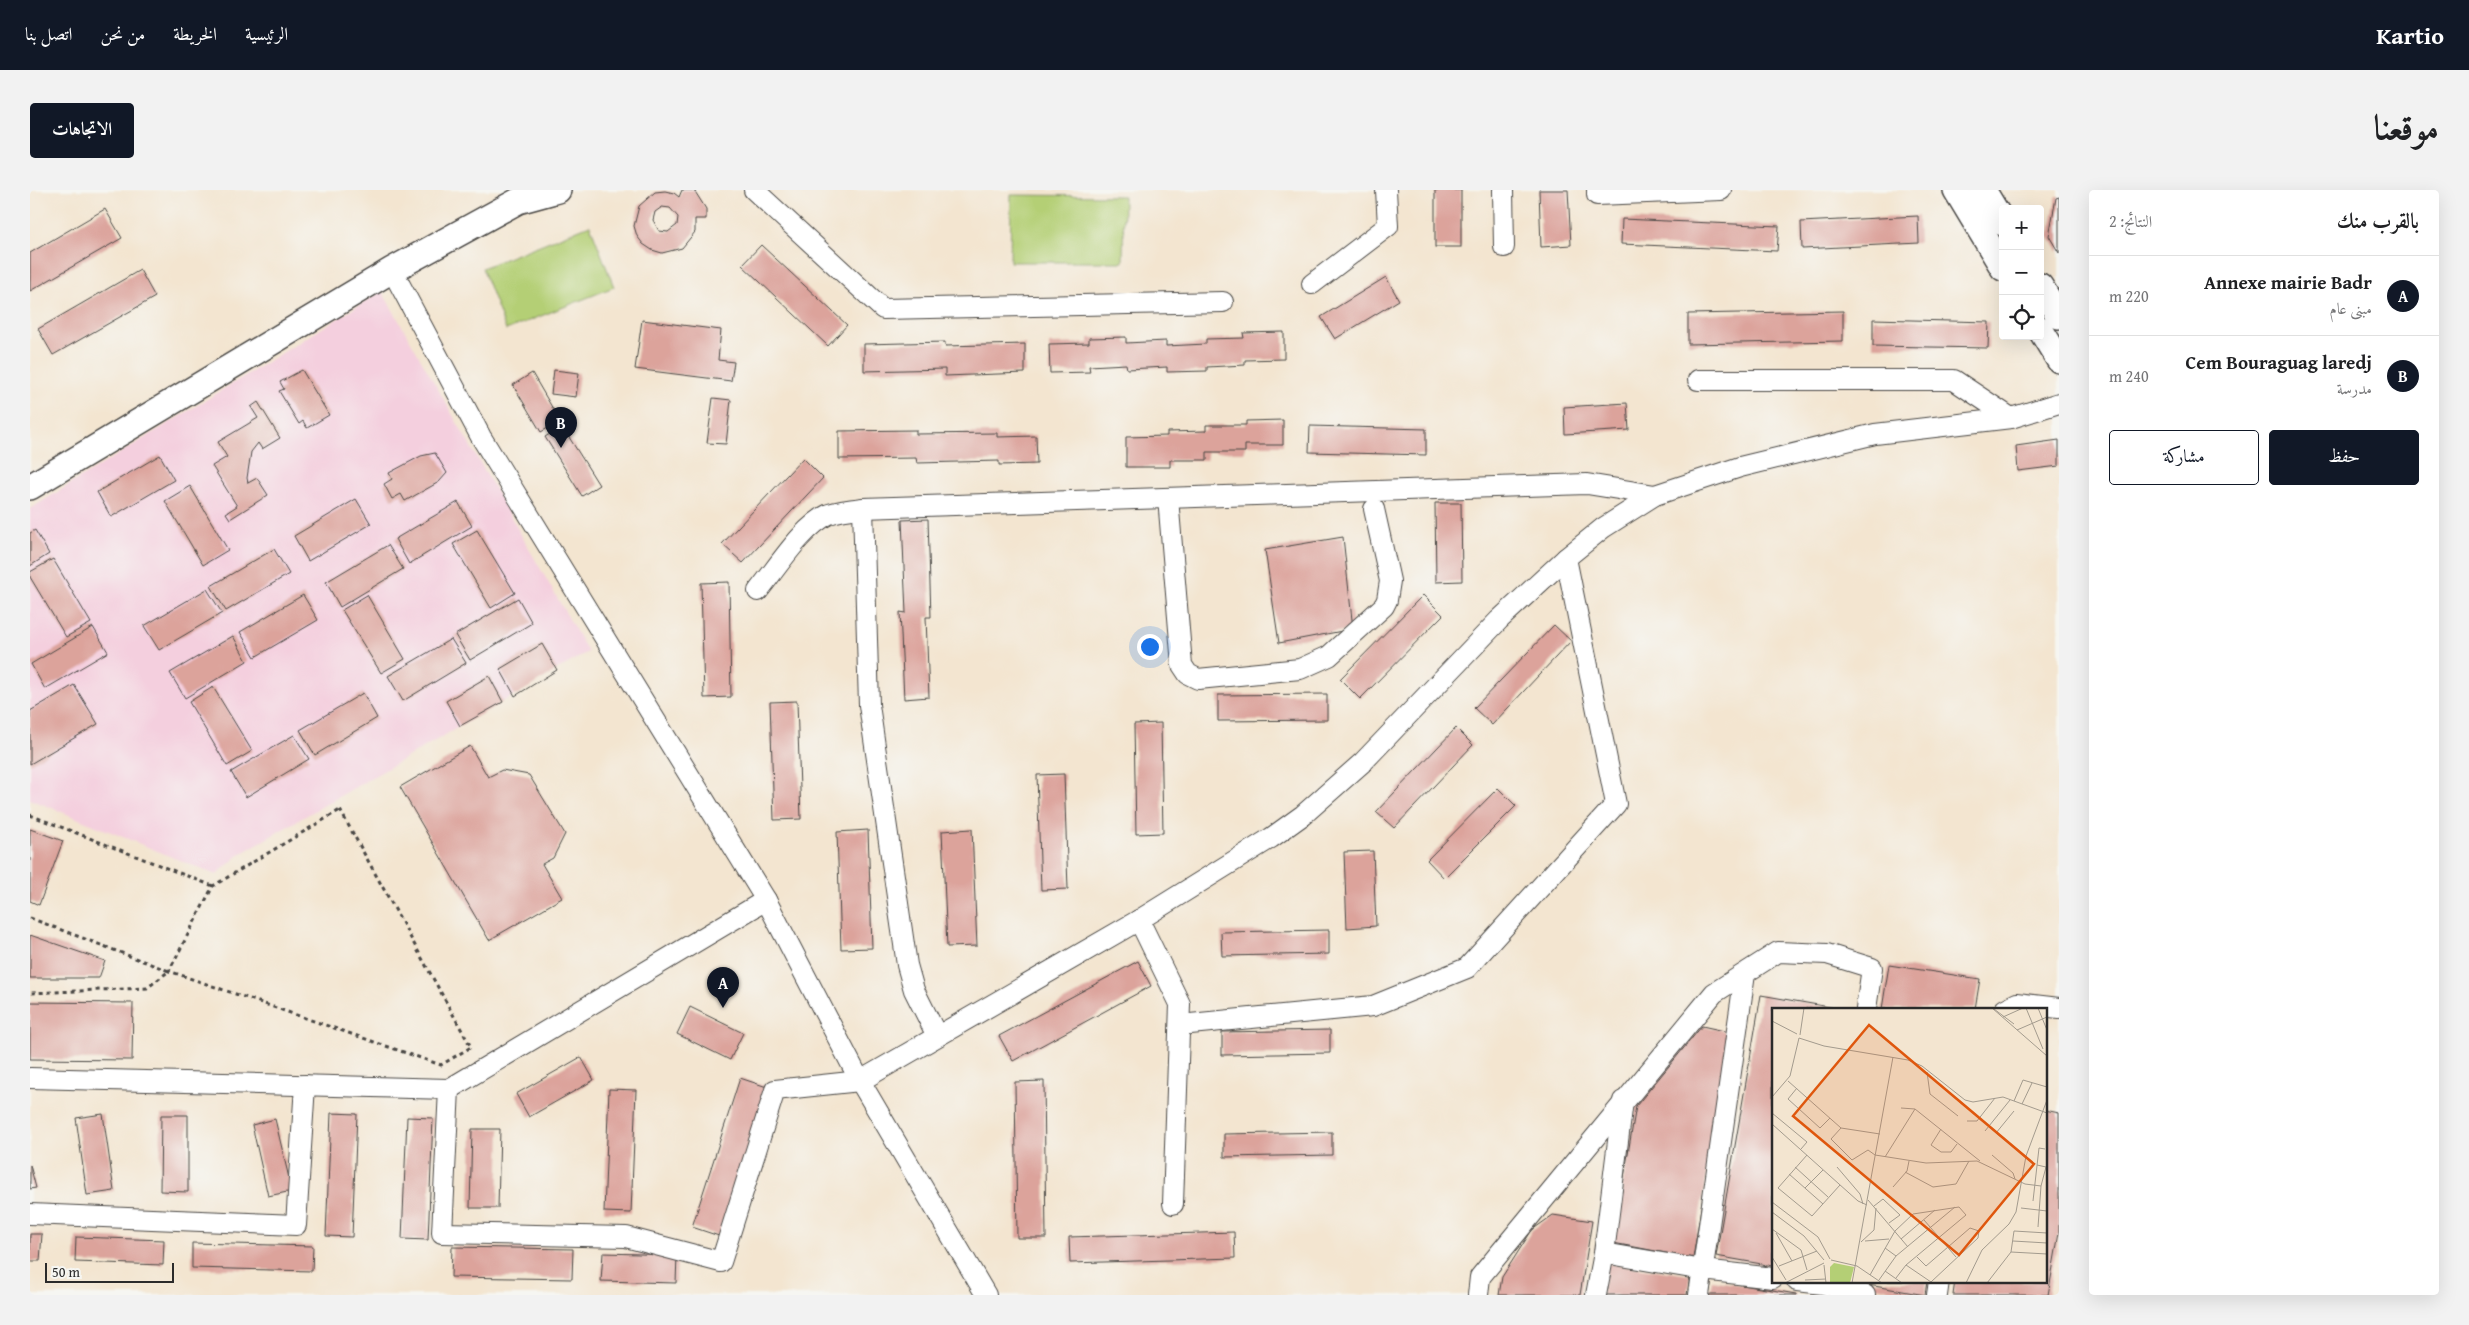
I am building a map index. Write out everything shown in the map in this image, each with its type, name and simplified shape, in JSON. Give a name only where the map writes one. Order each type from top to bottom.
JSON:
[{"type":"main road","points":[[30,487],[392,270],[518,201],[558,190]]},
{"type":"main road","points":[[1956,190],[1999,261]]},
{"type":"main road","points":[[1983,190],[1999,216]]},
{"type":"main road","points":[[2044,292],[2059,316]]},
{"type":"main road","points":[[2044,336],[2059,360]]},
{"type":"street","points":[[754,190],[883,309],[1223,302]]},
{"type":"street","points":[[1312,284],[1388,226],[1386,190]]},
{"type":"street","points":[[1503,190],[1504,247]]},
{"type":"street","points":[[1597,190],[1597,195],[1720,190]]},
{"type":"street","points":[[392,270],[481,436],[766,900],[860,1082],[986,1295]]},
{"type":"street","points":[[1698,380],[1954,380],[2011,418]]},
{"type":"street","points":[[449,1089],[442,1233],[626,1237],[722,1262],[775,1090],[860,1082],[1139,920],[1271,838],[1333,789],[1390,734],[1499,620],[1566,558],[1603,528],[1655,495],[1740,467],[1875,434],[2011,418],[2059,403]]},
{"type":"street","points":[[758,591],[798,542],[822,518],[842,510],[1587,484],[1655,495]]},
{"type":"street","points":[[1168,498],[1182,665],[1188,674],[1198,679],[1300,668],[1310,665],[1329,656],[1384,606],[1390,594],[1390,581],[1374,509]]},
{"type":"street","points":[[864,508],[868,682],[874,748],[907,965],[914,990],[937,1036]]},
{"type":"street","points":[[1180,1025],[1373,1006],[1467,968],[1616,804],[1566,558]]},
{"type":"street","points":[[30,1078],[449,1089],[766,900]]},
{"type":"street","points":[[1139,920],[1180,1004],[1174,1204]]},
{"type":"street","points":[[1478,1295],[1480,1277],[1623,1101],[1714,993],[1778,952],[1827,954],[1872,968],[1866,1008]]},
{"type":"street","points":[[1699,1295],[1745,974]]},
{"type":"street","points":[[2007,1008],[2018,1003],[2059,1008]]},
{"type":"street","points":[[30,1214],[296,1225],[305,1085]]},
{"type":"street","points":[[1596,1295],[1604,1253],[1623,1101]]},
{"type":"street","points":[[1604,1253],[1704,1270],[1772,1278]]},
{"type":"street","points":[[1801,1282],[1865,1295]]},
{"type":"street","points":[[1937,1295],[1939,1282]]},
{"type":"path","points":[[30,918],[169,971],[440,1065],[471,1047],[340,810],[213,886],[169,971],[147,988],[30,993]]},
{"type":"path","points":[[30,815],[213,886]]},
{"type":"shaded area","points":[[382,291],[588,652],[240,854],[216,875],[30,799],[30,509]]},
{"type":"green space","points":[[1011,195],[1124,196],[1123,262],[1010,262]]},
{"type":"green space","points":[[590,225],[614,287],[506,330],[482,268]]},
{"type":"building","points":[[682,190],[694,190],[706,209],[706,219],[695,219],[695,232],[682,248],[662,253],[652,250],[643,244],[637,236],[634,226],[639,206],[655,192],[665,191],[674,193],[679,197]],"holes":[[[662,207],[670,208],[678,217],[677,225],[668,232],[659,231],[653,220],[655,212]]]},
{"type":"building","points":[[1435,190],[1461,190],[1461,247],[1435,247]]},
{"type":"building","points":[[1539,190],[1568,190],[1571,245],[1541,247]]},
{"type":"building","points":[[2059,197],[2059,253],[2049,236],[2056,198]]},
{"type":"building","points":[[105,209],[122,238],[30,291],[30,253]]},
{"type":"building","points":[[1918,216],[1919,243],[1802,249],[1801,222]]},
{"type":"building","points":[[1622,219],[1779,226],[1777,251],[1621,244]]},
{"type":"building","points":[[761,245],[847,325],[828,346],[742,265]]},
{"type":"building","points":[[140,270],[155,297],[53,355],[38,329]]},
{"type":"building","points":[[1386,277],[1399,300],[1335,339],[1321,317]]},
{"type":"building","points":[[1843,311],[1843,341],[1688,344],[1688,314]]},
{"type":"building","points":[[1873,319],[1989,322],[1988,348],[1873,346]]},
{"type":"building","points":[[642,320],[721,330],[718,360],[734,362],[731,381],[635,369]]},
{"type":"building","points":[[1284,332],[1284,359],[1245,360],[1245,365],[1207,367],[1207,371],[1167,372],[1167,367],[1127,369],[1126,364],[1089,366],[1090,372],[1050,373],[1049,344],[1089,343],[1089,338],[1126,337],[1126,343],[1166,341],[1166,346],[1206,344],[1206,339],[1244,338],[1243,333]]},
{"type":"building","points":[[945,342],[945,346],[1025,344],[1025,373],[945,376],[945,369],[864,371],[864,344]]},
{"type":"building","points":[[302,370],[329,415],[307,428],[303,421],[299,424],[279,391],[284,389],[280,382]]},
{"type":"building","points":[[554,370],[579,373],[576,397],[551,394]]},
{"type":"building","points":[[532,373],[560,421],[541,432],[513,385]]},
{"type":"building","points":[[713,398],[731,400],[726,444],[707,443]]},
{"type":"building","points":[[258,402],[280,438],[262,449],[258,443],[251,452],[247,478],[248,483],[257,478],[268,495],[230,519],[226,513],[237,506],[212,466],[227,457],[218,442],[258,418],[251,407]]},
{"type":"building","points":[[1627,403],[1629,430],[1565,434],[1564,407]]},
{"type":"building","points":[[1283,420],[1283,445],[1245,445],[1245,452],[1207,452],[1207,460],[1170,460],[1170,467],[1126,467],[1126,437],[1167,436],[1167,432],[1206,431],[1206,425],[1246,425],[1246,421]]},
{"type":"building","points":[[562,426],[599,485],[582,496],[545,437]]},
{"type":"building","points":[[1310,426],[1426,429],[1426,455],[1309,452]]},
{"type":"building","points":[[916,430],[916,434],[997,433],[997,437],[1036,436],[1037,464],[999,465],[999,461],[917,463],[916,458],[839,459],[839,431]]},
{"type":"building","points":[[2059,440],[2059,466],[2018,471],[2016,446]]},
{"type":"building","points":[[435,453],[447,473],[439,482],[405,501],[401,494],[392,499],[384,484],[392,479],[389,473],[421,456]]},
{"type":"building","points":[[160,455],[174,480],[111,517],[97,492]]},
{"type":"building","points":[[803,458],[823,478],[743,563],[722,544]]},
{"type":"building","points":[[190,486],[228,550],[203,565],[165,501]]},
{"type":"building","points":[[356,499],[371,524],[308,561],[294,536]]},
{"type":"building","points":[[458,502],[472,526],[409,564],[395,539]]},
{"type":"building","points":[[1435,503],[1461,503],[1462,581],[1436,582]]},
{"type":"building","points":[[928,519],[931,617],[926,617],[929,697],[904,699],[900,612],[906,613],[902,520]]},
{"type":"building","points":[[35,530],[49,554],[30,566],[30,533]]},
{"type":"building","points":[[477,530],[515,593],[491,608],[453,544]]},
{"type":"building","points":[[1343,537],[1353,629],[1279,643],[1265,550]]},
{"type":"building","points":[[388,545],[403,569],[340,607],[326,582]]},
{"type":"building","points":[[274,549],[289,574],[226,611],[211,586]]},
{"type":"building","points":[[53,559],[91,623],[66,637],[30,577],[30,572]]},
{"type":"building","points":[[729,582],[731,697],[704,698],[701,583]]},
{"type":"building","points":[[207,589],[222,613],[159,650],[144,626]]},
{"type":"building","points":[[303,595],[318,620],[255,657],[240,632]]},
{"type":"building","points":[[367,595],[405,659],[381,673],[342,610]]},
{"type":"building","points":[[1423,595],[1443,615],[1360,699],[1340,679]]},
{"type":"building","points":[[518,598],[532,623],[470,660],[455,635]]},
{"type":"building","points":[[1554,625],[1571,641],[1492,725],[1474,708]]},
{"type":"building","points":[[93,627],[108,652],[45,689],[31,664]]},
{"type":"building","points":[[233,636],[247,661],[185,698],[170,673]]},
{"type":"building","points":[[451,639],[466,663],[403,701],[388,676]]},
{"type":"building","points":[[542,644],[557,670],[515,696],[500,669]]},
{"type":"building","points":[[489,676],[503,702],[460,726],[446,701]]},
{"type":"building","points":[[74,685],[98,724],[30,764],[30,711]]},
{"type":"building","points":[[213,687],[252,751],[227,766],[189,702]]},
{"type":"building","points":[[363,693],[377,718],[315,755],[300,730]]},
{"type":"building","points":[[1327,694],[1327,720],[1218,721],[1218,695]]},
{"type":"building","points":[[797,701],[801,819],[774,820],[770,702]]},
{"type":"building","points":[[1161,723],[1163,833],[1136,834],[1134,724]]},
{"type":"building","points":[[1456,728],[1473,745],[1394,828],[1376,812]]},
{"type":"building","points":[[294,735],[309,759],[246,797],[231,772]]},
{"type":"building","points":[[470,746],[488,777],[502,770],[529,775],[565,834],[553,858],[542,864],[562,898],[489,940],[400,787]]},
{"type":"building","points":[[1064,774],[1068,889],[1041,890],[1037,775]]},
{"type":"building","points":[[1498,788],[1516,806],[1444,878],[1427,860]]},
{"type":"building","points":[[30,829],[63,841],[39,905],[30,901]]},
{"type":"building","points":[[972,829],[977,946],[947,947],[942,831]]},
{"type":"building","points":[[868,830],[872,948],[841,949],[837,832]]},
{"type":"building","points":[[1373,851],[1376,926],[1347,928],[1344,852]]},
{"type":"building","points":[[1329,930],[1329,954],[1222,956],[1221,932]]},
{"type":"building","points":[[30,935],[105,961],[99,978],[30,978]]},
{"type":"building","points":[[1138,961],[1151,986],[1013,1061],[999,1036]]},
{"type":"building","points":[[1889,965],[1980,979],[1975,1008],[1882,1008]]},
{"type":"building","points":[[1761,995],[1835,1008],[1772,1008],[1772,1266],[1716,1256]]},
{"type":"building","points":[[30,1002],[133,1003],[132,1060],[30,1059]]},
{"type":"building","points":[[690,1007],[743,1033],[730,1060],[677,1034]]},
{"type":"building","points":[[1702,1026],[1729,1032],[1693,1258],[1613,1243],[1636,1106]]},
{"type":"building","points":[[1330,1030],[1330,1053],[1222,1055],[1222,1032]]},
{"type":"building","points":[[581,1057],[594,1080],[529,1117],[516,1094]]},
{"type":"building","points":[[740,1078],[767,1087],[719,1236],[692,1227]]},
{"type":"building","points":[[1044,1081],[1046,1238],[1017,1238],[1015,1082]]},
{"type":"building","points":[[609,1089],[636,1090],[631,1213],[604,1212]]},
{"type":"building","points":[[2046,1110],[2059,1113],[2059,1233],[2048,1295],[1953,1295],[1955,1282],[2046,1282]]},
{"type":"building","points":[[331,1113],[357,1114],[352,1237],[326,1236]]},
{"type":"building","points":[[103,1114],[114,1191],[87,1195],[76,1118]]},
{"type":"building","points":[[161,1115],[188,1115],[188,1192],[160,1191]]},
{"type":"building","points":[[407,1117],[433,1118],[428,1240],[402,1239]]},
{"type":"building","points":[[275,1119],[292,1191],[268,1196],[252,1125]]},
{"type":"building","points":[[472,1129],[500,1129],[498,1208],[470,1208]]},
{"type":"building","points":[[1332,1132],[1332,1155],[1224,1157],[1224,1134]]},
{"type":"building","points":[[30,1165],[36,1188],[30,1189]]},
{"type":"building","points":[[1553,1215],[1592,1221],[1580,1295],[1499,1295],[1502,1277],[1532,1230]]},
{"type":"building","points":[[1234,1232],[1235,1258],[1070,1263],[1069,1237]]},
{"type":"building","points":[[30,1234],[42,1234],[40,1261],[30,1261]]},
{"type":"building","points":[[76,1237],[164,1240],[163,1265],[75,1262]]},
{"type":"building","points":[[192,1243],[313,1246],[312,1271],[192,1268]]},
{"type":"building","points":[[452,1247],[573,1249],[572,1279],[451,1277]]},
{"type":"building","points":[[603,1253],[677,1255],[676,1283],[601,1281]]},
{"type":"building","points":[[1607,1263],[1690,1275],[1687,1295],[1602,1295]]},
{"type":"building","points":[[1712,1280],[1796,1294],[1796,1295],[1709,1295]]},
{"type":"building","points":[[1852,1282],[1927,1282],[1925,1295]]},
{"type":"place","name":"Cem Bouraguag laredj","points":[[561,448]]},
{"type":"place","name":"Annexe mairie Badr","points":[[723,1008]]}]
